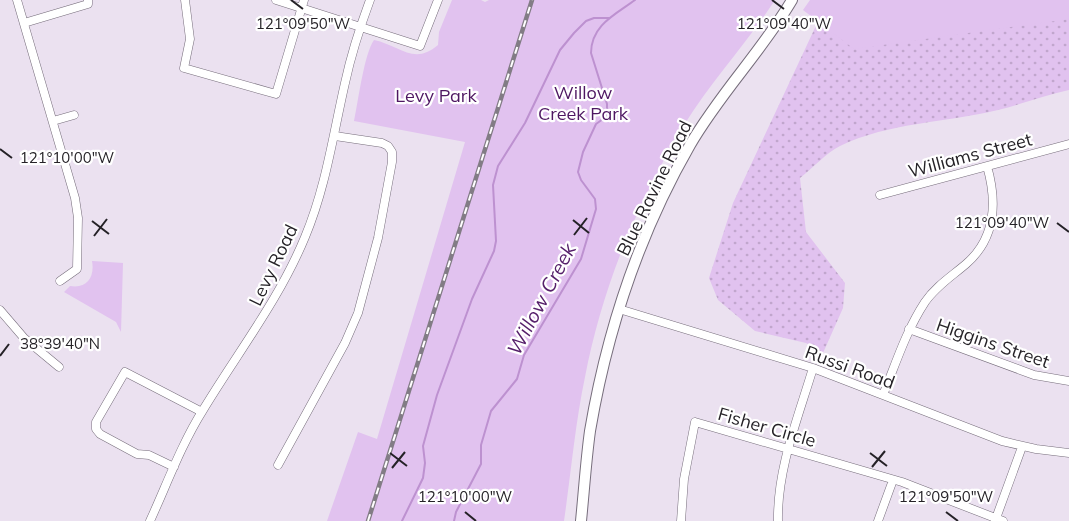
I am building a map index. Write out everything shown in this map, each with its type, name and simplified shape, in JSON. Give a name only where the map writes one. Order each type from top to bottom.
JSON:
[{"type":"main road","name":"Blue Ravine Road","points":[[581,521],[592,421],[600,380],[619,309],[645,236],[690,145],[725,90],[769,35],[792,0]]},
{"type":"street","points":[[17,0],[75,198],[78,218],[77,269],[60,281]]},
{"type":"street","points":[[24,22],[88,4],[88,0]]},
{"type":"street","points":[[186,0],[190,39],[184,68],[276,94],[302,4]]},
{"type":"street","points":[[276,0],[302,4],[420,46],[438,0]]},
{"type":"street","name":"Levy Road","points":[[150,521],[202,412],[264,316],[295,260],[318,201],[335,136],[344,85],[360,26],[370,0]]},
{"type":"street","points":[[52,121],[74,115]]},
{"type":"street","points":[[278,465],[345,343],[358,313],[376,248],[393,162],[392,152],[385,145],[335,136]]},
{"type":"street","name":"Williams Street","points":[[880,195],[1069,144]]},
{"type":"street","points":[[883,395],[909,329],[927,299],[975,255],[987,235],[994,201],[987,166]]},
{"type":"street","name":"Russi Road","points":[[619,309],[813,368],[1022,447],[1069,453]]},
{"type":"street","points":[[0,310],[14,328],[59,367]]},
{"type":"street","name":"Higgins Street","points":[[909,329],[1034,375],[1069,381]]},
{"type":"street","points":[[778,521],[779,490],[813,368]]},
{"type":"street","points":[[174,467],[149,456],[137,454],[100,434],[96,429],[96,422],[125,372],[202,412]]},
{"type":"street","name":"Fisher Circle","points":[[681,521],[684,480],[695,422],[893,480],[998,520]]},
{"type":"street","points":[[998,520],[1022,447]]},
{"type":"street","points":[[878,521],[893,480]]},
{"type":"green space","name":"Willow Creek Park","points":[[452,0],[485,2],[489,0],[775,0],[684,125],[651,185],[623,247],[592,344],[576,431],[564,521],[327,521],[358,432],[377,439],[465,142],[354,121],[364,67],[374,40],[414,54],[429,51],[438,45],[439,32]]},
{"type":"green space","points":[[810,0],[1069,0],[1069,19],[854,49],[803,10]]},
{"type":"green space","points":[[828,0],[1069,0],[1069,90],[998,110],[898,127],[859,138],[835,149],[800,178],[806,232],[845,283],[843,308],[823,353],[806,343],[755,331],[718,300],[709,278],[733,203]]},
{"type":"green space","points":[[92,261],[123,263],[121,332],[116,322],[64,292],[70,286],[81,286],[88,281],[93,267]]},
{"type":"waterway","name":"Willow Creek","points":[[454,521],[456,512],[481,464],[481,445],[491,411],[517,379],[524,355],[581,259],[596,209],[595,199],[578,172],[583,152],[596,124],[607,112],[607,104],[591,53],[592,43],[606,21],[635,0]]},
{"type":"waterway","points":[[402,521],[423,478],[425,463],[423,446],[437,395],[472,299],[494,251],[496,241],[493,185],[498,166],[525,123],[560,50],[586,21],[594,18],[609,18]]},
{"type":"railway","points":[[368,521],[532,0]]},
{"type":"park label","name":"Levy Park","points":[[436,95]]}]
